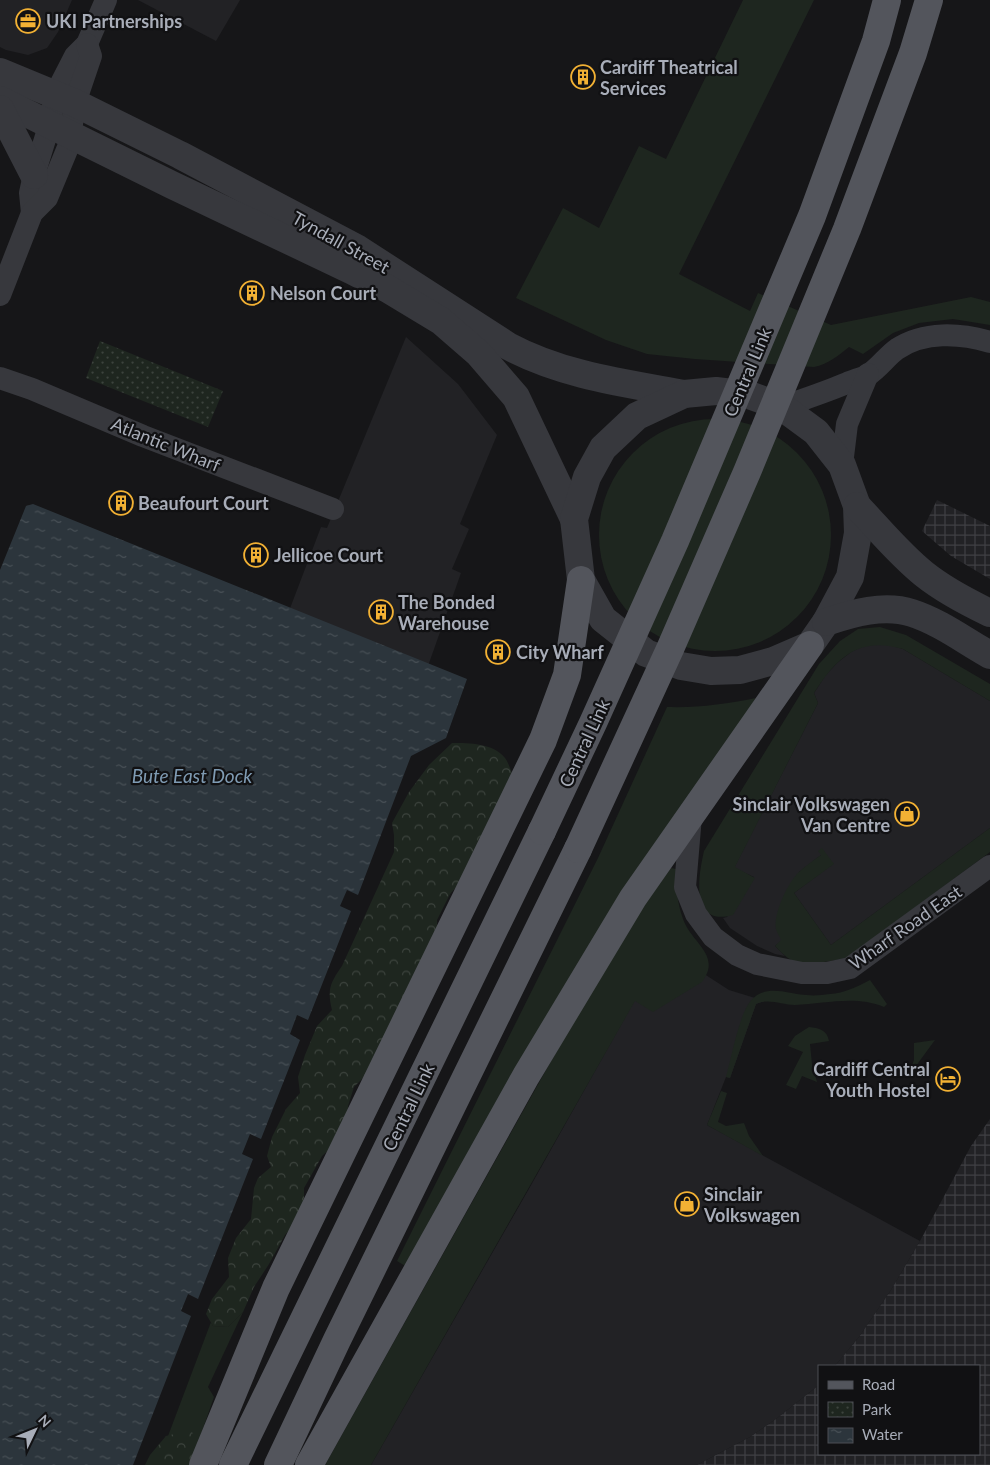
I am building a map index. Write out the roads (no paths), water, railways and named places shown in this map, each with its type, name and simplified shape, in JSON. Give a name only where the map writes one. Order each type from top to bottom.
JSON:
[{"type":"main road","name":"Central Link","points":[[233,1465],[542,831],[675,541],[812,216],[876,41],[887,0]]},
{"type":"main road","points":[[278,1465],[337,1340],[578,849],[674,640],[748,472],[847,229],[913,54],[929,0]]},
{"type":"main road","points":[[203,1465],[276,1288],[544,740],[567,675],[581,580]]},
{"type":"main road","points":[[309,1465],[526,1076],[633,898],[810,645]]},
{"type":"street","points":[[0,295],[32,214],[47,198],[75,56],[86,44],[106,0]]},
{"type":"street","name":"Tyndall Street","points":[[0,72],[65,99],[180,155],[358,249],[500,341],[525,355],[558,368],[684,394]]},
{"type":"street","name":"Tyndall Street","points":[[0,100],[172,185],[351,270],[388,289],[441,321],[480,354],[516,397],[574,519]]},
{"type":"street","points":[[0,109],[34,175]]},
{"type":"street","points":[[32,214],[30,194],[34,175],[61,129]]},
{"type":"street","points":[[782,407],[829,391],[868,374],[897,349],[913,341],[932,336],[952,335],[990,342]]},
{"type":"street","points":[[842,465],[847,424],[868,374]]},
{"type":"street","name":"Atlantic Wharf","points":[[0,378],[32,389],[143,436],[333,509]]},
{"type":"street","points":[[716,391],[749,395],[782,407],[816,432],[842,465],[857,506],[858,533],[850,577],[826,622],[810,645],[774,662],[740,670],[712,671],[681,666],[646,653],[603,619],[581,580],[574,519],[587,477],[604,448],[637,416],[684,394],[716,391]]},
{"type":"street","points":[[857,506],[904,556],[925,575],[945,589],[990,613]]},
{"type":"street","points":[[826,622],[853,613],[884,610],[911,613],[990,655]]},
{"type":"street","name":"Wharf Road East","points":[[691,816],[685,887],[696,914],[713,937],[737,955],[757,964],[802,973],[827,974],[850,968],[990,866]]},
{"type":"water","name":"Bute East Dock","points":[[33,504],[467,679],[446,738],[411,756],[358,895],[347,890],[340,906],[351,911],[308,1020],[297,1015],[290,1034],[300,1040],[261,1139],[250,1134],[242,1154],[253,1159],[198,1299],[188,1294],[181,1311],[191,1316],[133,1465],[0,1465],[0,570],[26,506]]},
{"type":"place","name":"UKI Partnerships","points":[[28,21]]},
{"type":"place","name":"Cardiff Theatrical Services","points":[[583,77]]},
{"type":"place","name":"Nelson Court","points":[[252,293]]},
{"type":"place","name":"Beaufourt Court","points":[[121,503]]},
{"type":"place","name":"Jellicoe Court","points":[[256,555]]},
{"type":"place","name":"The Bonded Warehouse","points":[[381,612]]},
{"type":"place","name":"City Wharf","points":[[498,652]]},
{"type":"place","name":"Sinclair Volkswagen Van Centre","points":[[907,814]]},
{"type":"place","name":"Cardiff Central Youth Hostel","points":[[948,1079]]},
{"type":"place","name":"Sinclair Volkswagen","points":[[687,1204]]}]
